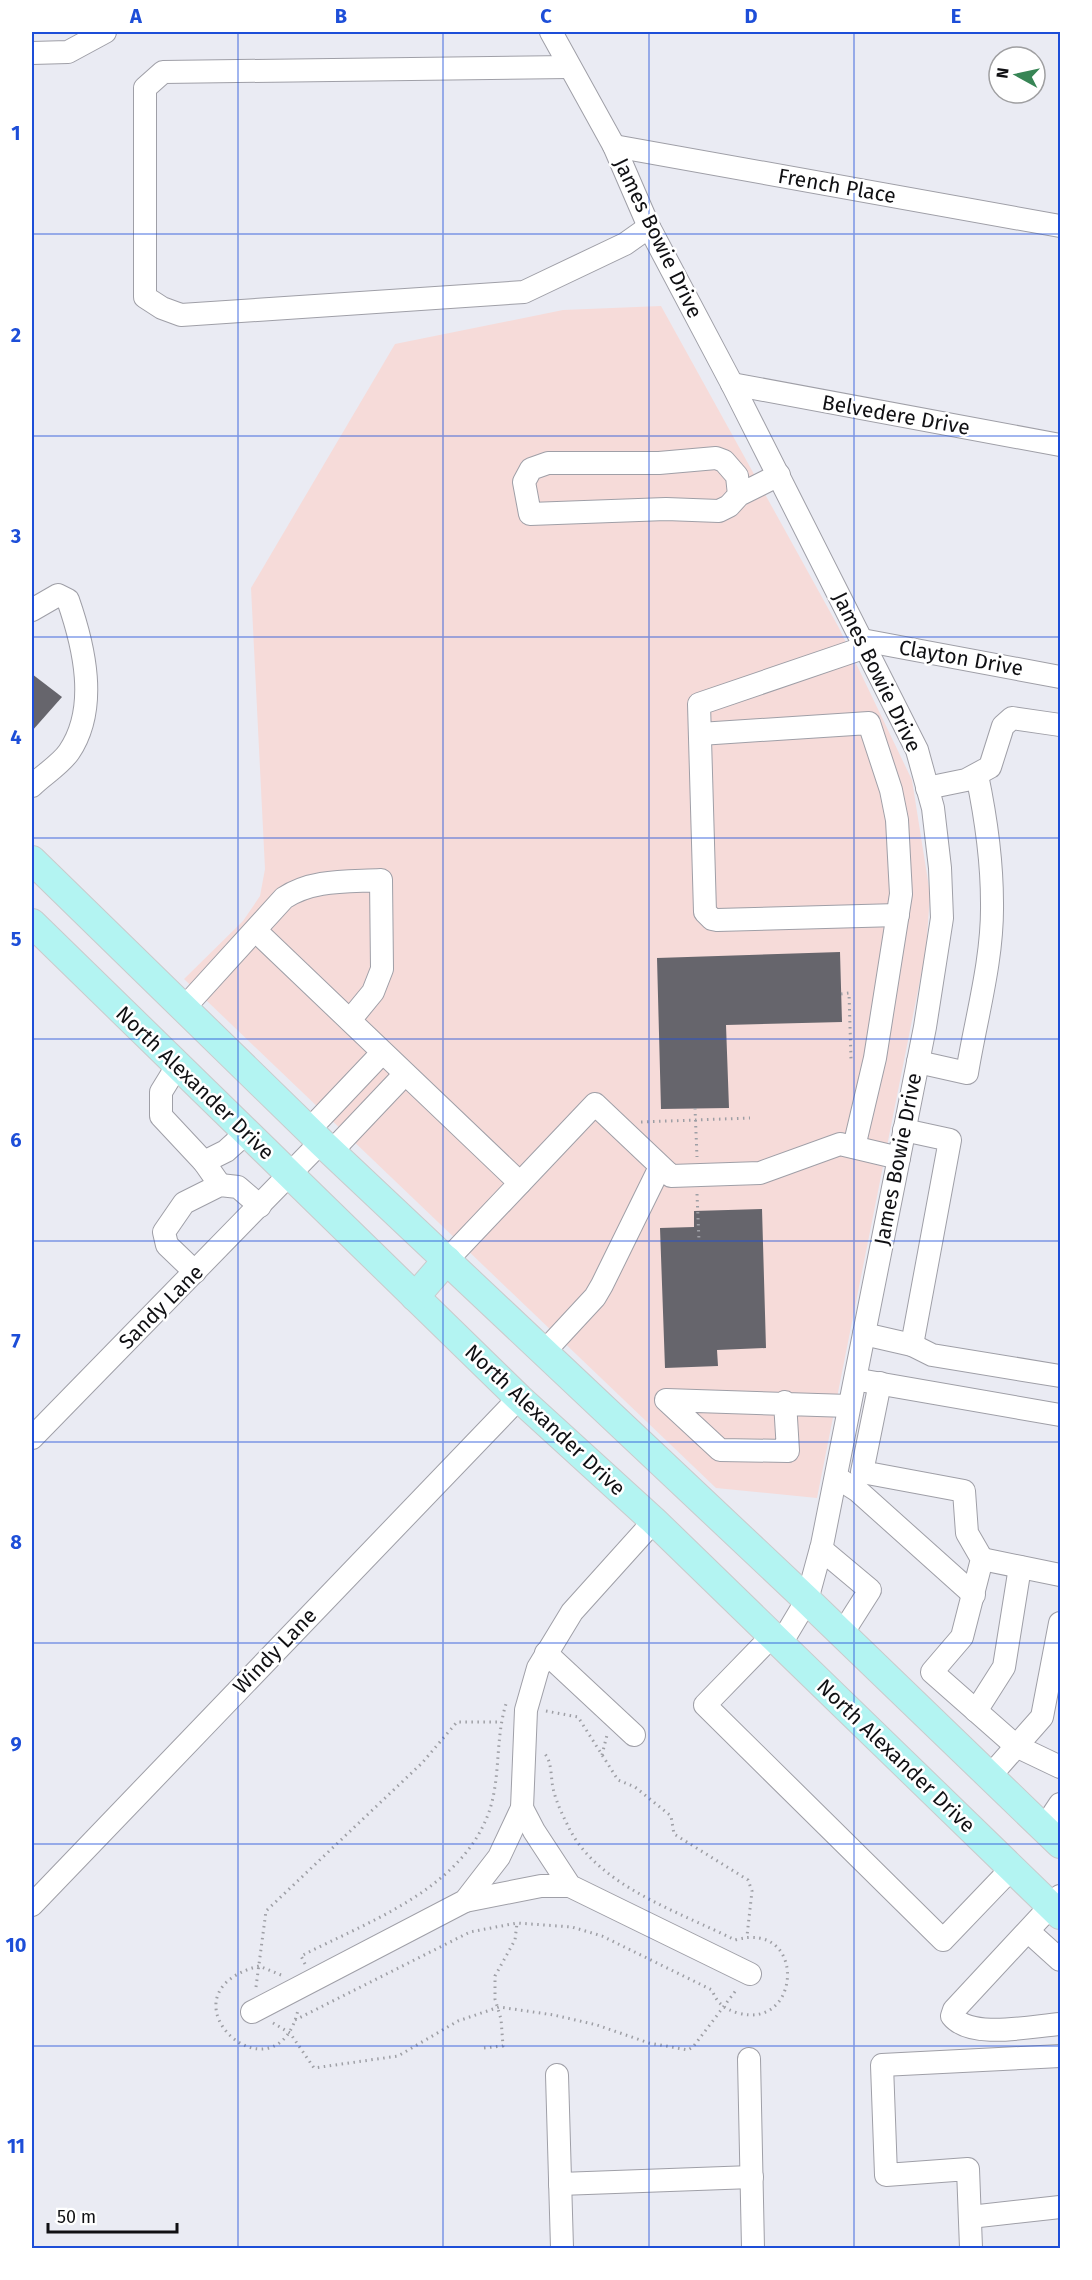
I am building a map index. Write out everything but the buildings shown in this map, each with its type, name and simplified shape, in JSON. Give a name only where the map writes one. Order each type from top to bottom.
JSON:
[{"type":"main road","points":[[32,860],[320,1141],[807,1600],[1052,1836]]},
{"type":"main road","name":"North Alexander Drive","points":[[32,923],[519,1398],[654,1521],[1012,1868],[1058,1906]]},
{"type":"main road","points":[[415,1297],[447,1260]]},
{"type":"street","points":[[32,53],[68,52],[105,32]]},
{"type":"street","name":"James Bowie Drive","points":[[551,32],[614,146],[649,227],[779,475],[917,750],[933,808],[940,864],[942,918],[918,1062],[836,1477],[821,1549],[807,1600],[776,1640],[705,1705],[943,1940],[1012,1868]]},
{"type":"street","points":[[569,67],[163,72],[145,88],[145,297],[162,308],[181,315],[524,292],[625,244],[649,227]]},
{"type":"street","name":"French Place","points":[[614,146],[1060,226]]},
{"type":"street","name":"Belvedere Drive","points":[[732,384],[1060,445]]},
{"type":"street","points":[[739,495],[737,476],[724,461],[708,457],[659,463],[548,463],[531,469],[524,482],[530,514],[666,509],[719,511],[729,506],[739,495],[779,475]]},
{"type":"street","points":[[32,610],[58,595],[68,600],[79,633],[85,681],[85,717],[68,753],[32,786]]},
{"type":"street","points":[[864,643],[699,704],[705,912],[717,920],[898,915]]},
{"type":"street","name":"Clayton Drive","points":[[864,643],[1060,677]]},
{"type":"street","points":[[927,788],[977,775],[990,767],[1003,726],[1012,718],[1060,725]]},
{"type":"street","points":[[700,734],[869,723],[891,789],[901,868],[898,915],[875,1058],[854,1147]]},
{"type":"street","points":[[918,1062],[966,1073],[990,943],[992,905],[990,841],[977,775]]},
{"type":"street","points":[[901,868],[940,864]]},
{"type":"street","points":[[184,1008],[284,898],[302,888],[328,882],[381,880],[382,969],[374,992],[350,1020]]},
{"type":"street","points":[[256,931],[520,1183]]},
{"type":"street","points":[[320,1141],[350,1087],[382,1053]]},
{"type":"street","points":[[177,1066],[161,1092],[161,1116],[204,1162],[220,1185]]},
{"type":"street","points":[[320,1141],[371,1109],[405,1074]]},
{"type":"street","points":[[350,1087],[371,1109]]},
{"type":"street","points":[[447,1260],[595,1104],[660,1167],[676,1177],[760,1173],[831,1146],[854,1147],[899,1158]]},
{"type":"street","points":[[904,1130],[950,1140],[912,1345]]},
{"type":"street","points":[[204,1162],[226,1151],[246,1133]]},
{"type":"street","name":"Sandy Lane","points":[[32,1438],[290,1176],[320,1141]]},
{"type":"street","points":[[544,1352],[595,1297],[660,1167]]},
{"type":"street","points":[[195,1272],[167,1245],[164,1232],[184,1203],[220,1185],[237,1187],[260,1206]]},
{"type":"street","points":[[864,1334],[912,1345],[932,1355],[1060,1376]]},
{"type":"street","points":[[855,1379],[1060,1415]]},
{"type":"street","points":[[860,1481],[880,1383]]},
{"type":"street","name":"Windy Lane","points":[[32,1905],[519,1398]]},
{"type":"street","points":[[785,1402],[788,1451],[720,1450],[666,1400],[785,1402],[849,1406]]},
{"type":"street","points":[[836,1477],[964,1491],[967,1533],[982,1560],[974,1595],[962,1637],[909,1698]]},
{"type":"street","points":[[860,1481],[974,1595]]},
{"type":"street","points":[[465,1901],[499,1857],[522,1808],[526,1710],[535,1677],[546,1653],[572,1612],[654,1521]]},
{"type":"street","points":[[821,1549],[870,1590],[842,1634]]},
{"type":"street","points":[[982,1560],[1060,1575]]},
{"type":"street","points":[[976,1711],[1004,1667],[1020,1567]]},
{"type":"street","points":[[990,1776],[1042,1717],[1060,1623]]},
{"type":"street","points":[[546,1653],[634,1735]]},
{"type":"street","points":[[932,1672],[1016,1746],[1060,1767]]},
{"type":"street","points":[[1052,1836],[1060,1804]]},
{"type":"street","points":[[522,1808],[534,1831],[570,1886]]},
{"type":"street","points":[[252,2012],[465,1901],[542,1886],[570,1886],[750,1974]]},
{"type":"street","points":[[1058,1906],[1029,1932],[954,2010],[952,2016],[956,2022],[977,2030],[1060,2024]]},
{"type":"street","points":[[1029,1932],[1060,1960]]},
{"type":"street","points":[[971,2248],[968,2169],[886,2175],[882,2065],[1060,2056]]},
{"type":"street","points":[[749,2059],[753,2248]]},
{"type":"street","points":[[557,2075],[562,2248]]},
{"type":"street","points":[[560,2184],[752,2177]]},
{"type":"street","points":[[970,2217],[1060,2207]]},
{"type":"path","points":[[841,994],[849,993],[851,1059]]},
{"type":"path","points":[[695,1108],[697,1164]]},
{"type":"path","points":[[631,1122],[750,1118]]},
{"type":"path","points":[[697,1187],[699,1241]]},
{"type":"path","points":[[308,1969],[301,1956],[415,1896],[445,1877],[474,1843],[491,1802],[500,1722],[507,1700]]},
{"type":"path","points":[[538,1710],[578,1717],[618,1780],[635,1787],[671,1816],[674,1834],[712,1855],[723,1866],[748,1880],[752,1892],[747,1936]]},
{"type":"path","points":[[500,1722],[456,1722],[422,1763],[266,1911],[252,2012],[290,2033],[314,2068],[398,2056],[458,2021],[499,2007],[565,2017],[597,2025],[649,2043],[688,2050],[693,2047],[750,1974]]},
{"type":"path","points":[[295,2020],[470,1932],[517,1923],[572,1928],[602,1936],[712,1990],[722,2007],[745,2015],[758,2015],[780,2001],[786,1989],[788,1970],[782,1953],[769,1941],[747,1936],[735,1940],[610,1876],[581,1847],[571,1831],[554,1791],[548,1757],[540,1749]]},
{"type":"path","points":[[484,2048],[503,2046],[499,2007],[495,1999],[495,1976],[515,1940],[517,1923]]},
{"type":"path","points":[[285,1977],[260,1966],[237,1972],[222,1988],[217,2010],[222,2028],[235,2041],[255,2048],[276,2044],[290,2033],[299,2002]]},
{"type":"path","points":[[320,1995],[324,2006]]},
{"type":"shaded area","points":[[661,306],[839,628],[912,780],[930,894],[926,950],[817,1498],[716,1488],[184,979],[243,921],[260,896],[265,869],[251,588],[395,344],[563,310]]}]
